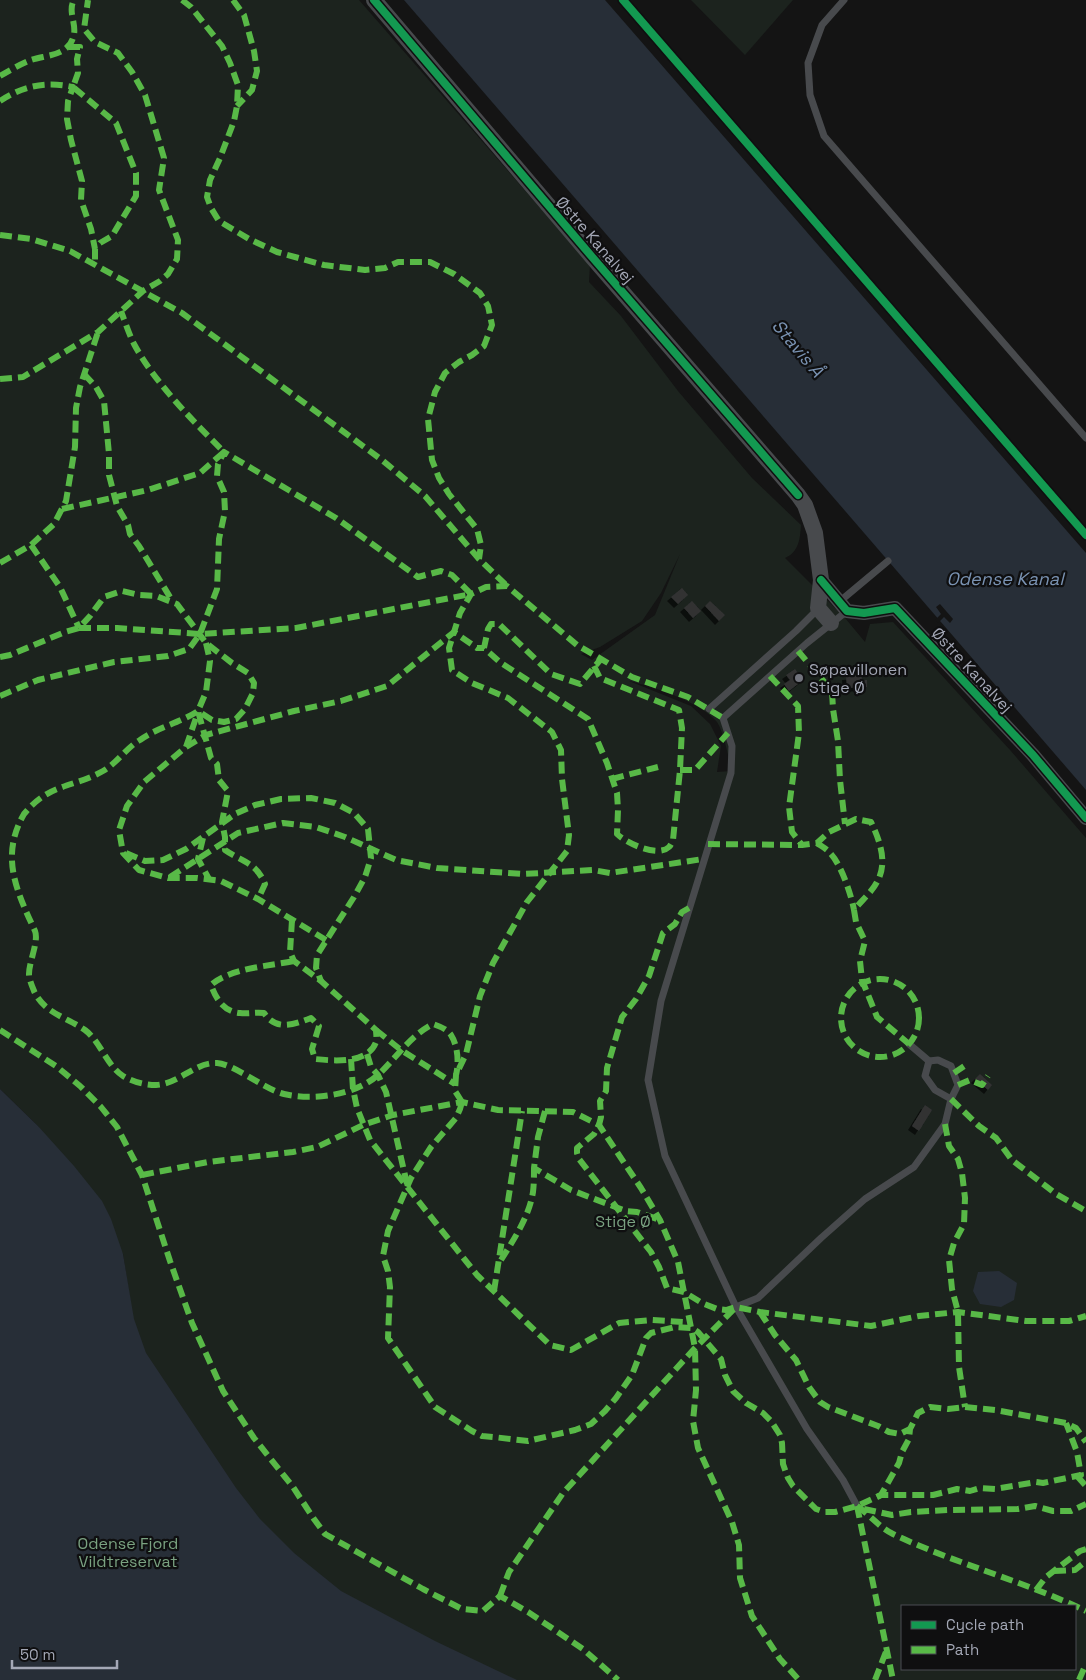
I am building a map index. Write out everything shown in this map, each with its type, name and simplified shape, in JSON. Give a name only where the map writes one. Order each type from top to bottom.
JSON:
[{"type":"street","name":"Østre Kanalvej","points":[[374,0],[593,258],[798,495],[805,505],[815,533],[821,580],[818,608]]},
{"type":"street","points":[[821,580],[843,607]]},
{"type":"street","name":"Østre Kanalvej","points":[[843,607],[864,613],[895,608],[1033,756],[1086,818]]},
{"type":"street","points":[[818,608],[831,623]]},
{"type":"lane","points":[[844,0],[822,25],[808,63],[810,95],[824,136],[1086,438]]},
{"type":"lane","points":[[857,1506],[843,1480],[807,1429],[736,1307],[665,1156],[648,1080],[661,1001],[730,773],[732,746],[723,718],[831,623],[843,607],[888,561]]},
{"type":"lane","points":[[709,709],[796,631],[818,608]]},
{"type":"lane","points":[[736,1307],[758,1298],[865,1199],[914,1167],[945,1124],[951,1099],[958,1085],[951,1066],[938,1060],[928,1061],[909,1044]]},
{"type":"lane","points":[[928,1061],[925,1076],[935,1090],[951,1099]]},
{"type":"green space","name":"Stige Ø","points":[[0,0],[359,0],[590,265],[589,282],[621,316],[678,391],[752,478],[801,525],[796,549],[785,558],[845,618],[865,642],[870,624],[893,622],[1010,750],[1086,838],[1086,1680],[0,1680],[0,1098],[131,1305],[123,1254],[38,1126],[0,1089]],"holes":[[[680,554],[655,615],[592,660],[581,654],[600,647],[642,621],[661,593]],[[629,681],[676,696],[710,715],[717,722],[722,732],[731,771],[717,772],[721,746],[710,724],[691,706]]]},
{"type":"green space","points":[[691,0],[793,0],[745,55]]},
{"type":"water","name":"Odense Kanal","points":[[404,0],[605,0],[1086,553],[1086,790]]},
{"type":"water","name":"Odense Fjord Vildtreservat","points":[[0,1089],[38,1126],[102,1201],[111,1219],[123,1254],[134,1319],[146,1353],[236,1488],[260,1519],[294,1553],[341,1591],[435,1641],[517,1680],[0,1680]]},
{"type":"water","points":[[999,1271],[1017,1283],[1014,1300],[1001,1307],[980,1304],[973,1291],[978,1272]]},
{"type":"pier","points":[[940,604],[953,619],[950,623],[944,617],[938,623],[935,620],[941,614],[936,607]]},
{"type":"building","points":[[682,588],[688,595],[678,604],[671,597]]},
{"type":"building","points":[[692,601],[701,611],[693,618],[684,608]]},
{"type":"building","points":[[710,601],[725,615],[719,621],[705,606]]},
{"type":"building","points":[[795,669],[803,680],[789,691],[784,684],[790,680],[786,675]]},
{"type":"building","points":[[862,675],[862,680],[867,680],[867,687],[847,688],[846,676]]},
{"type":"building","points":[[980,1074],[992,1085],[988,1090],[975,1079]]},
{"type":"building","points":[[925,1105],[932,1110],[919,1131],[912,1126]]},
{"type":"marked path","points":[[0,76],[37,58],[61,52],[70,44],[74,33],[72,9],[74,0]]},
{"type":"marked path","points":[[0,379],[23,377],[98,332],[143,291],[168,274],[177,259],[178,240],[159,190],[164,158],[145,95],[132,72],[118,53],[95,42],[84,29],[88,0]]},
{"type":"marked path","points":[[182,0],[191,7],[222,46],[238,85],[234,121],[210,180],[207,197],[219,221],[249,239],[277,252],[324,265],[365,270],[385,268],[398,262],[430,262],[454,274],[480,293],[488,306],[492,325],[484,346],[445,373],[435,392],[428,419],[432,460],[439,478],[449,494],[477,529],[481,545],[479,559]]},
{"type":"marked path","points":[[233,0],[244,15],[254,51],[257,71],[252,90],[237,106]]},
{"type":"marked path","points":[[69,47],[80,47],[77,59],[78,73],[73,87],[116,123],[136,173],[136,196],[112,236],[100,243],[95,249],[95,265]]},
{"type":"marked path","points":[[0,101],[26,88],[35,86],[63,85],[73,87],[68,101],[67,119],[82,181],[81,200],[91,229],[95,249]]},
{"type":"marked path","points":[[0,235],[31,239],[70,251],[182,313],[382,460],[425,496],[479,559],[507,586]]},
{"type":"marked path","points":[[62,509],[148,490],[200,473],[224,452],[187,414],[153,373],[134,344],[121,311]]},
{"type":"marked path","points":[[0,563],[31,545],[54,524],[66,501],[75,447],[76,408],[80,387],[98,332]]},
{"type":"marked path","points":[[84,374],[96,387],[104,401],[109,475],[117,506],[128,525],[130,534],[173,602]]},
{"type":"marked path","points":[[0,696],[38,680],[114,662],[168,656],[189,649],[200,634],[217,589],[219,539],[225,511],[224,492],[217,476],[218,464],[224,452],[336,518],[418,577],[441,571],[452,575],[471,594]]},
{"type":"marked path","points":[[31,545],[60,587],[79,628]]},
{"type":"marked path","points":[[462,1102],[455,1091],[456,1075],[466,1054],[480,996],[493,963],[527,902],[567,851],[569,835],[562,779],[561,750],[552,732],[508,698],[472,683],[452,670],[449,648],[460,613],[471,594],[486,587],[507,586],[577,645],[632,677],[688,697],[723,718]]},
{"type":"marked path","points":[[0,657],[10,655],[79,628],[104,597],[122,591],[156,596],[177,604],[206,643],[248,673],[254,683],[253,693],[245,709],[236,719],[224,722],[212,720],[198,711],[162,728],[135,743],[103,771],[52,791],[43,797],[24,814],[17,829],[13,844],[13,873],[36,935],[29,969],[29,976],[34,991],[50,1010],[85,1030],[95,1040],[117,1072],[143,1084],[156,1085],[172,1081],[201,1066],[217,1063],[224,1064],[284,1094],[308,1097],[321,1096],[347,1091],[370,1081],[411,1040],[433,1024],[447,1031],[453,1039],[457,1055],[456,1075]]},
{"type":"marked path","points":[[79,628],[117,628],[200,634],[296,628],[471,594]]},
{"type":"marked path","points":[[594,666],[600,678],[679,710],[682,728],[673,840],[669,847],[664,850],[658,851],[642,848],[621,838],[617,834],[617,793],[607,763],[588,719],[501,663],[484,648],[491,624],[499,624],[551,674],[580,684],[601,659]]},
{"type":"marked path","points":[[326,940],[258,899],[221,881],[197,878],[168,878],[139,870],[123,853],[119,830],[127,806],[144,782],[186,747],[206,735],[294,711],[341,701],[387,686],[454,632],[477,648],[484,648]]},
{"type":"marked path","points":[[206,643],[210,661],[206,692],[198,711],[211,758],[217,764],[219,780],[228,791],[222,822],[225,850],[248,863],[257,871],[265,884],[258,899]]},
{"type":"marked path","points":[[798,651],[832,691],[845,824]]},
{"type":"marked path","points":[[770,676],[798,706],[799,733],[789,807],[792,832],[802,845],[817,843],[829,832],[856,819],[871,822],[877,837],[882,852],[880,875],[872,889],[854,910],[856,922],[865,941],[860,961],[862,980],[877,1017],[909,1044]]},
{"type":"marked path","points":[[186,747],[198,712]]},
{"type":"marked path","points":[[680,770],[695,770],[728,733]]},
{"type":"marked path","points":[[612,779],[658,767]]},
{"type":"marked path","points":[[126,853],[145,861],[163,860],[186,849],[235,814],[255,805],[281,799],[311,798],[335,803],[354,813],[368,829],[371,858],[365,877],[354,897],[317,955],[316,968],[321,981]]},
{"type":"marked path","points":[[170,877],[238,833],[283,823],[316,827],[345,837],[396,860],[437,868],[523,874],[593,870],[610,873],[703,859]]},
{"type":"marked path","points":[[203,838],[198,859],[209,879]]},
{"type":"marked path","points":[[817,843],[829,852],[838,864],[848,888],[854,910]]},
{"type":"marked path","points":[[708,844],[802,845]]},
{"type":"marked path","points":[[689,908],[682,912],[675,924],[663,933],[649,976],[636,999],[622,1017],[607,1068],[606,1091],[600,1101],[601,1117],[599,1125],[594,1134],[577,1148],[579,1159],[651,1252],[667,1288],[684,1292],[702,1303],[717,1309],[726,1310],[736,1307],[760,1312],[871,1326],[919,1316],[958,1312],[1026,1321],[1069,1321],[1086,1316]]},
{"type":"marked path","points":[[292,920],[290,952],[294,961],[321,981],[376,1030],[376,1042],[366,1054],[350,1060],[315,1059],[312,1049],[319,1026],[311,1018],[285,1025],[274,1022],[264,1013],[234,1012],[221,1004],[211,985],[219,979],[239,971],[294,961]]},
{"type":"marked path","points":[[880,979],[895,982],[907,991],[916,1003],[919,1018],[916,1033],[907,1045],[895,1054],[880,1057],[865,1054],[853,1045],[844,1033],[841,1018],[844,1003],[853,991],[865,982],[880,979]]},
{"type":"marked path","points":[[0,1030],[56,1066],[80,1086],[101,1107],[117,1127],[142,1175],[192,1323],[223,1391],[254,1438],[293,1487],[325,1534],[462,1609],[483,1611],[500,1596],[528,1612],[583,1649],[618,1680]]},
{"type":"marked path","points":[[376,1030],[401,1050],[455,1084]]},
{"type":"marked path","points":[[367,1054],[371,1067],[378,1075],[386,1092],[407,1184]]},
{"type":"marked path","points":[[351,1059],[353,1089],[357,1108],[370,1140],[477,1275],[550,1345],[571,1350],[619,1323],[652,1320],[683,1322]]},
{"type":"marked path","points":[[954,1073],[966,1065]]},
{"type":"marked path","points":[[958,1085],[970,1080],[982,1085],[988,1076]]},
{"type":"marked path","points":[[951,1099],[979,1126],[996,1138],[1012,1160],[1056,1194],[1086,1211]]},
{"type":"marked path","points":[[462,1102],[456,1118],[431,1147],[411,1178],[388,1231],[383,1256],[388,1271],[390,1287],[388,1338],[435,1407],[472,1431],[482,1436],[528,1441],[575,1430],[591,1424],[616,1398],[632,1375],[646,1338],[651,1333],[675,1327],[692,1328],[698,1332],[721,1359],[725,1375],[733,1391],[746,1403],[763,1413],[780,1435],[783,1464],[793,1486],[816,1509],[825,1512],[835,1512],[857,1506],[881,1495],[933,1495],[957,1489],[970,1491],[980,1488],[995,1489],[1036,1482],[1043,1483],[1081,1475],[1077,1452],[1066,1423]]},
{"type":"marked path","points":[[142,1175],[208,1162],[293,1152],[317,1147],[363,1125],[393,1115],[462,1102],[498,1110],[573,1112],[599,1125],[660,1220],[678,1262],[695,1348],[696,1390],[693,1421],[698,1448],[732,1522],[739,1545],[740,1578],[752,1616],[780,1659],[799,1680]]},
{"type":"marked path","points":[[494,1291],[522,1111]]},
{"type":"marked path","points":[[545,1111],[538,1137],[534,1168],[571,1190],[626,1211],[637,1212],[660,1220]]},
{"type":"marked path","points":[[945,1124],[949,1146],[958,1159],[962,1173],[965,1198],[964,1224],[954,1243],[949,1260],[952,1289],[958,1312],[959,1367],[965,1407]]},
{"type":"marked path","points":[[501,1260],[520,1228],[528,1210],[533,1192],[534,1168]]},
{"type":"marked path","points":[[500,1596],[509,1572],[563,1493],[695,1348],[734,1309]]},
{"type":"marked path","points":[[760,1312],[775,1335],[796,1360],[809,1387],[820,1402],[889,1432],[900,1434],[910,1429]]},
{"type":"marked path","points":[[877,1497],[881,1495],[899,1463],[909,1439],[910,1429],[918,1413],[930,1407],[948,1409],[965,1407],[995,1410],[1066,1423],[1076,1428],[1086,1442]]},
{"type":"marked path","points":[[1077,1476],[1086,1486]]},
{"type":"marked path","points":[[864,1509],[892,1515],[949,1510],[1018,1509],[1035,1506],[1053,1511],[1071,1511],[1086,1504]]},
{"type":"marked path","points":[[857,1506],[893,1534],[1073,1605]]},
{"type":"marked path","points":[[857,1506],[893,1680]]},
{"type":"marked path","points":[[1036,1590],[1046,1577],[1080,1551],[1086,1549]]},
{"type":"marked path","points":[[1054,1571],[1075,1570],[1086,1561]]},
{"type":"marked path","points":[[1076,1606],[1086,1611]]},
{"type":"marked path","points":[[875,1680],[887,1649]]},
{"type":"marked path","points":[[1079,1680],[1086,1664]]},
{"type":"cycle path","points":[[374,0],[593,258],[798,495]]},
{"type":"cycle path","points":[[623,0],[1086,535]]},
{"type":"cycle path","points":[[821,580],[847,611],[864,613],[895,608],[1033,755],[1086,818]]},
{"type":"place","name":"Søpavillonen Stige Ø","points":[[799,678]]},
{"type":"water label","name":"Stavis Å","points":[[798,348]]}]
